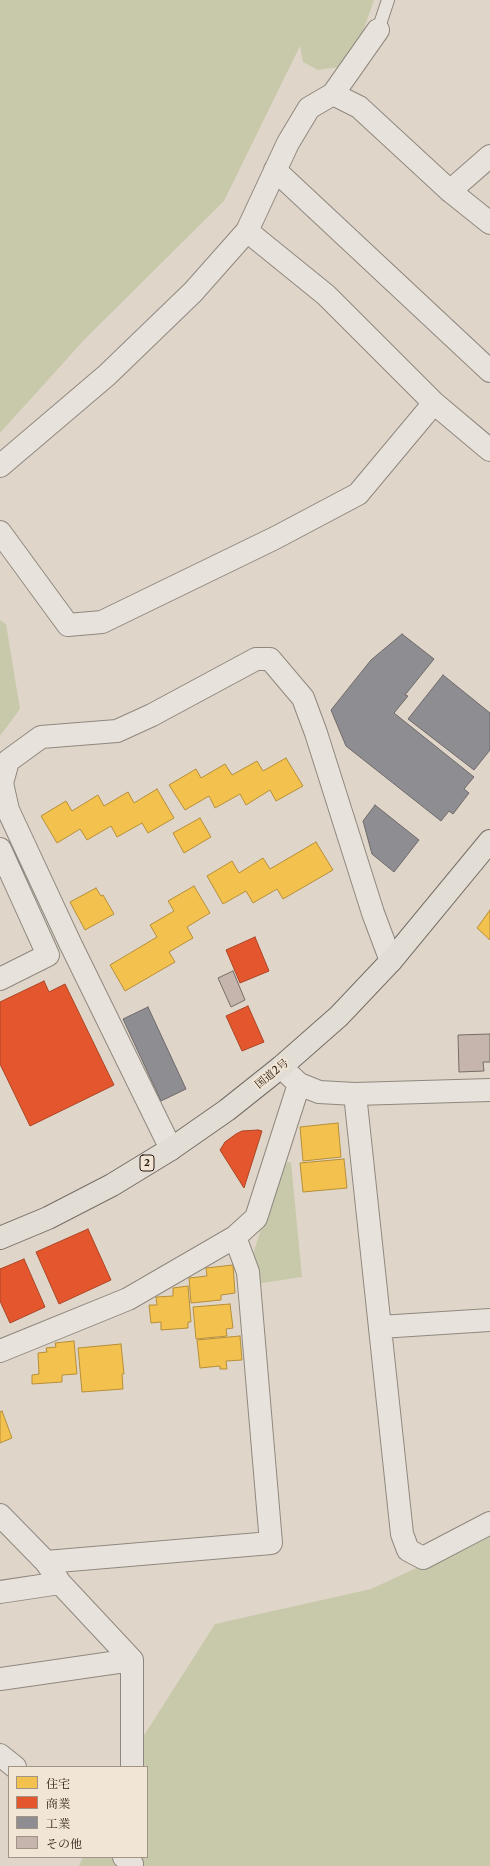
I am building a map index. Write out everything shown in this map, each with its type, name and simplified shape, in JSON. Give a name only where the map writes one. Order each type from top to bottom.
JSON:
[{"type":"highway","name":"国道2号","points":[[0,1238],[48,1218],[112,1185],[171,1149],[227,1110],[281,1067],[339,1016],[391,961],[490,841]]},
{"type":"street","points":[[0,466],[107,375],[193,292],[247,231],[288,143],[308,108],[333,94],[378,30]]},
{"type":"street","points":[[333,94],[359,107],[450,190],[490,223]]},
{"type":"street","points":[[450,190],[490,156]]},
{"type":"street","points":[[275,170],[490,371]]},
{"type":"street","points":[[247,231],[326,295],[434,404],[490,450]]},
{"type":"street","points":[[0,532],[68,626],[102,622],[275,538],[358,494],[434,404]]},
{"type":"street","points":[[171,1149],[70,943],[8,810],[2,784],[8,761],[40,736],[117,731],[152,715],[256,659],[270,659],[303,698],[316,732],[373,913],[391,961]]},
{"type":"street","points":[[0,979],[48,955],[2,860]]},
{"type":"street","points":[[281,1067],[299,1084],[310,1090],[319,1092],[355,1094],[490,1090]]},
{"type":"street","points":[[0,1352],[128,1299],[235,1237],[256,1218],[299,1084]]},
{"type":"street","points":[[355,1094],[402,1534],[408,1550],[423,1558],[490,1523]]},
{"type":"street","points":[[46,1562],[271,1543],[248,1272],[235,1237]]},
{"type":"street","points":[[380,1327],[490,1320]]},
{"type":"street","points":[[0,1514],[46,1562],[60,1583],[132,1660],[132,1766]]},
{"type":"street","points":[[0,1592],[60,1583]]},
{"type":"street","points":[[0,1679],[132,1660]]},
{"type":"street","points":[[0,1755],[14,1766]]},
{"type":"lane","points":[[378,30],[388,0]]},
{"type":"green space","points":[[0,0],[374,0],[360,40],[340,67],[318,70],[303,62],[300,46],[224,201],[84,340],[0,433]]},
{"type":"green space","points":[[0,620],[6,624],[20,709],[0,736]]},
{"type":"green space","points":[[291,1162],[302,1277],[256,1284],[254,1251],[282,1163]]},
{"type":"green space","points":[[490,1534],[490,1866],[79,1866],[83,1858],[148,1858],[148,1766],[126,1766],[134,1751],[215,1624],[371,1589]]},
{"type":"building: 住宅","points":[[286,758],[303,786],[276,801],[270,790],[246,805],[240,794],[215,808],[209,796],[185,810],[169,785],[196,769],[201,778],[225,764],[232,775],[257,761],[263,771]]},
{"type":"building: 住宅","points":[[157,789],[174,818],[148,833],[142,823],[117,837],[111,826],[87,840],[80,829],[57,843],[41,816],[66,801],[72,811],[98,795],[104,806],[128,792],[134,803]]},
{"type":"building: 住宅","points":[[200,818],[211,837],[184,853],[173,833]]},
{"type":"building: 住宅","points":[[316,842],[333,870],[283,899],[277,889],[253,903],[246,891],[223,904],[207,876],[232,861],[239,873],[263,858],[270,869]]},
{"type":"building: 住宅","points":[[194,886],[210,913],[187,927],[193,938],[169,952],[175,962],[125,991],[110,965],[157,937],[150,925],[174,911],[168,901]]},
{"type":"building: 住宅","points":[[96,888],[101,896],[103,895],[114,914],[85,930],[70,902]]},
{"type":"building: 住宅","points":[[490,910],[490,940],[477,928]]},
{"type":"building: 住宅","points":[[338,1123],[341,1157],[303,1161],[300,1127]]},
{"type":"building: 住宅","points":[[344,1159],[347,1188],[303,1192],[300,1163]]},
{"type":"building: 住宅","points":[[233,1265],[235,1293],[221,1295],[221,1300],[191,1303],[189,1278],[207,1276],[206,1268]]},
{"type":"building: 住宅","points":[[188,1286],[191,1322],[188,1322],[188,1328],[161,1330],[161,1322],[151,1323],[149,1305],[157,1305],[156,1297],[173,1296],[173,1288]]},
{"type":"building: 住宅","points":[[230,1304],[233,1328],[226,1329],[227,1336],[196,1339],[193,1307]]},
{"type":"building: 住宅","points":[[240,1336],[242,1360],[226,1361],[227,1369],[220,1369],[220,1366],[200,1368],[197,1340]]},
{"type":"building: 住宅","points":[[74,1341],[77,1374],[62,1375],[62,1382],[32,1384],[32,1375],[39,1374],[38,1353],[47,1352],[46,1348],[56,1347],[55,1343]]},
{"type":"building: 住宅","points":[[121,1344],[124,1374],[122,1374],[123,1389],[82,1392],[78,1348]]},
{"type":"building: 住宅","points":[[2,1411],[12,1438],[0,1443],[0,1412]]},
{"type":"building: 商業","points":[[255,937],[269,971],[240,983],[226,950]]},
{"type":"building: 商業","points":[[44,981],[49,992],[65,984],[114,1085],[30,1126],[0,1064],[0,1002]]},
{"type":"building: 商業","points":[[248,1006],[264,1042],[242,1051],[226,1016]]},
{"type":"building: 商業","points":[[242,1131],[262,1131],[244,1188],[220,1150],[225,1142],[236,1134]]},
{"type":"building: 商業","points":[[88,1229],[111,1280],[59,1304],[36,1252]]},
{"type":"building: 商業","points":[[24,1259],[45,1307],[10,1323],[0,1301],[0,1269]]},
{"type":"building: 工業","points":[[402,634],[434,659],[405,695],[408,696],[394,713],[474,777],[464,789],[469,793],[453,814],[449,811],[441,821],[346,746],[331,710],[371,660]]},
{"type":"building: 工業","points":[[443,675],[490,713],[490,750],[474,770],[408,719]]},
{"type":"building: 工業","points":[[375,805],[419,840],[394,872],[372,854],[363,821]]},
{"type":"building: 工業","points":[[148,1007],[186,1089],[161,1101],[123,1019]]},
{"type":"building: その他","points":[[233,971],[245,1000],[231,1007],[218,978]]},
{"type":"building: その他","points":[[490,1034],[490,1062],[483,1062],[484,1071],[459,1072],[458,1035]]}]
